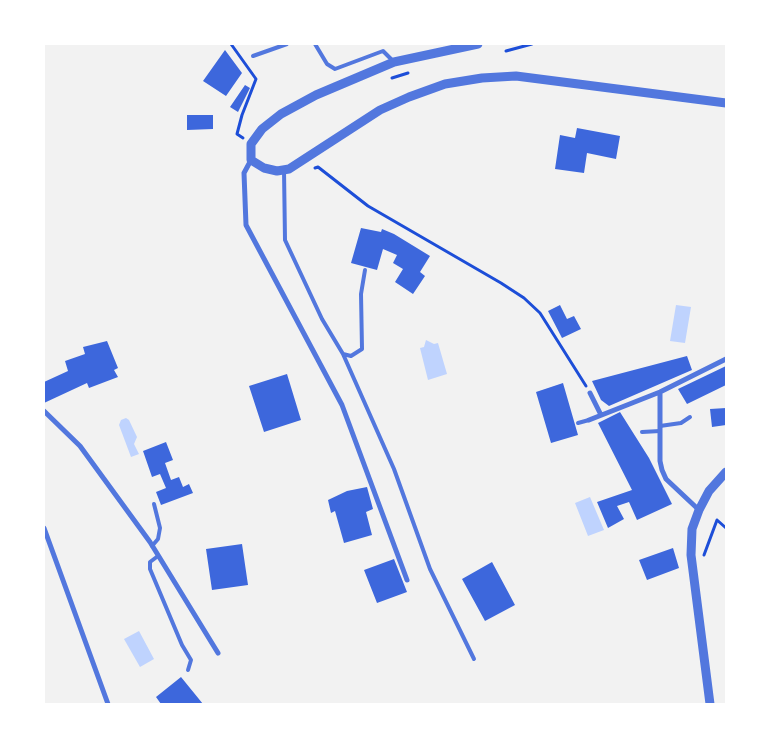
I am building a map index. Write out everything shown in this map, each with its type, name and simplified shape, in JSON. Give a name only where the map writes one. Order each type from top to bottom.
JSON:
[{"type":"street","points":[[407,580],[342,405],[246,225],[244,173],[251,160],[251,144],[262,129],[282,114],[316,95],[394,62],[478,44]]},
{"type":"street","points":[[251,160],[264,168],[277,171],[284,170],[300,164],[387,107],[445,84],[482,78],[516,76],[726,103]]},
{"type":"street","points":[[589,420],[660,392],[726,358]]},
{"type":"street","points":[[660,392],[660,461],[666,479],[699,510]]},
{"type":"street","points":[[590,393],[600,415]]},
{"type":"street","points":[[44,411],[80,446],[152,546],[218,653]]},
{"type":"street","points":[[710,704],[691,555],[692,529],[709,491],[726,472]]},
{"type":"street","points":[[44,528],[108,704]]},
{"type":"lane","points":[[253,56],[287,44]]},
{"type":"lane","points":[[315,44],[328,64],[335,69],[383,51],[394,62]]},
{"type":"lane","points":[[284,170],[285,240],[322,319],[343,354],[394,469],[430,569],[474,659]]},
{"type":"lane","points":[[343,354],[351,356],[362,349],[361,294],[364,270]]},
{"type":"lane","points":[[642,432],[681,423],[690,417]]},
{"type":"lane","points":[[578,422],[589,420]]},
{"type":"lane","points":[[152,546],[158,539],[160,528],[154,504]]},
{"type":"lane","points":[[158,556],[150,562],[150,568],[182,646],[191,660],[188,670]]},
{"type":"path","points":[[231,44],[256,79],[237,134]]},
{"type":"path","points":[[506,50],[532,44]]},
{"type":"path","points":[[300,164],[309,172],[318,166],[368,206],[524,298],[540,313],[582,377],[590,393]]},
{"type":"path","points":[[691,555],[704,555],[718,520],[726,528]]},
{"type":"water","points":[[676,305],[691,307],[685,343],[670,341]]},
{"type":"water","points":[[426,340],[434,344],[438,343],[447,374],[428,380],[420,348],[424,347]]},
{"type":"water","points":[[126,418],[129,420],[137,437],[134,444],[139,454],[131,457],[119,425],[121,420]]},
{"type":"water","points":[[590,497],[604,530],[588,536],[575,503]]},
{"type":"water","points":[[139,631],[154,659],[140,667],[124,639]]},
{"type":"building","points":[[225,50],[242,73],[226,96],[203,81]]},
{"type":"building","points":[[245,85],[250,88],[238,112],[230,107]]},
{"type":"building","points":[[187,115],[213,115],[213,129],[187,130]]},
{"type":"building","points":[[577,128],[620,136],[616,159],[587,153],[584,173],[555,169],[560,135],[575,138]]},
{"type":"building","points":[[361,228],[381,232],[382,229],[394,234],[430,256],[420,272],[425,276],[413,294],[395,282],[403,269],[393,263],[397,255],[383,249],[377,270],[351,263]]},
{"type":"building","points":[[560,305],[567,319],[574,316],[581,329],[562,338],[548,311]]},
{"type":"building","points":[[107,341],[118,368],[114,370],[118,377],[89,388],[87,383],[44,403],[44,382],[68,371],[65,361],[85,354],[83,347]]},
{"type":"building","points":[[687,356],[692,370],[609,406],[601,400],[592,381]]},
{"type":"building","points":[[726,366],[726,385],[687,404],[678,389]]},
{"type":"building","points":[[287,374],[301,420],[264,432],[249,386]]},
{"type":"building","points":[[563,383],[578,435],[551,443],[536,392]]},
{"type":"building","points":[[726,408],[726,425],[712,427],[710,409]]},
{"type":"building","points":[[620,412],[649,458],[672,504],[637,520],[629,502],[617,506],[624,519],[608,528],[597,502],[632,490],[598,423]]},
{"type":"building","points":[[166,442],[173,460],[165,463],[171,480],[179,477],[183,487],[189,484],[193,493],[161,505],[156,492],[166,488],[160,474],[152,477],[143,451]]},
{"type":"building","points":[[367,487],[373,509],[366,512],[372,535],[344,543],[335,511],[331,513],[328,500],[347,491]]},
{"type":"building","points":[[242,544],[248,585],[212,590],[206,549]]},
{"type":"building","points":[[673,548],[679,568],[647,580],[639,560]]},
{"type":"building","points":[[394,559],[407,592],[377,603],[364,570]]},
{"type":"building","points":[[492,562],[515,605],[485,621],[462,579]]},
{"type":"building","points":[[181,677],[203,704],[161,704],[156,697]]}]
